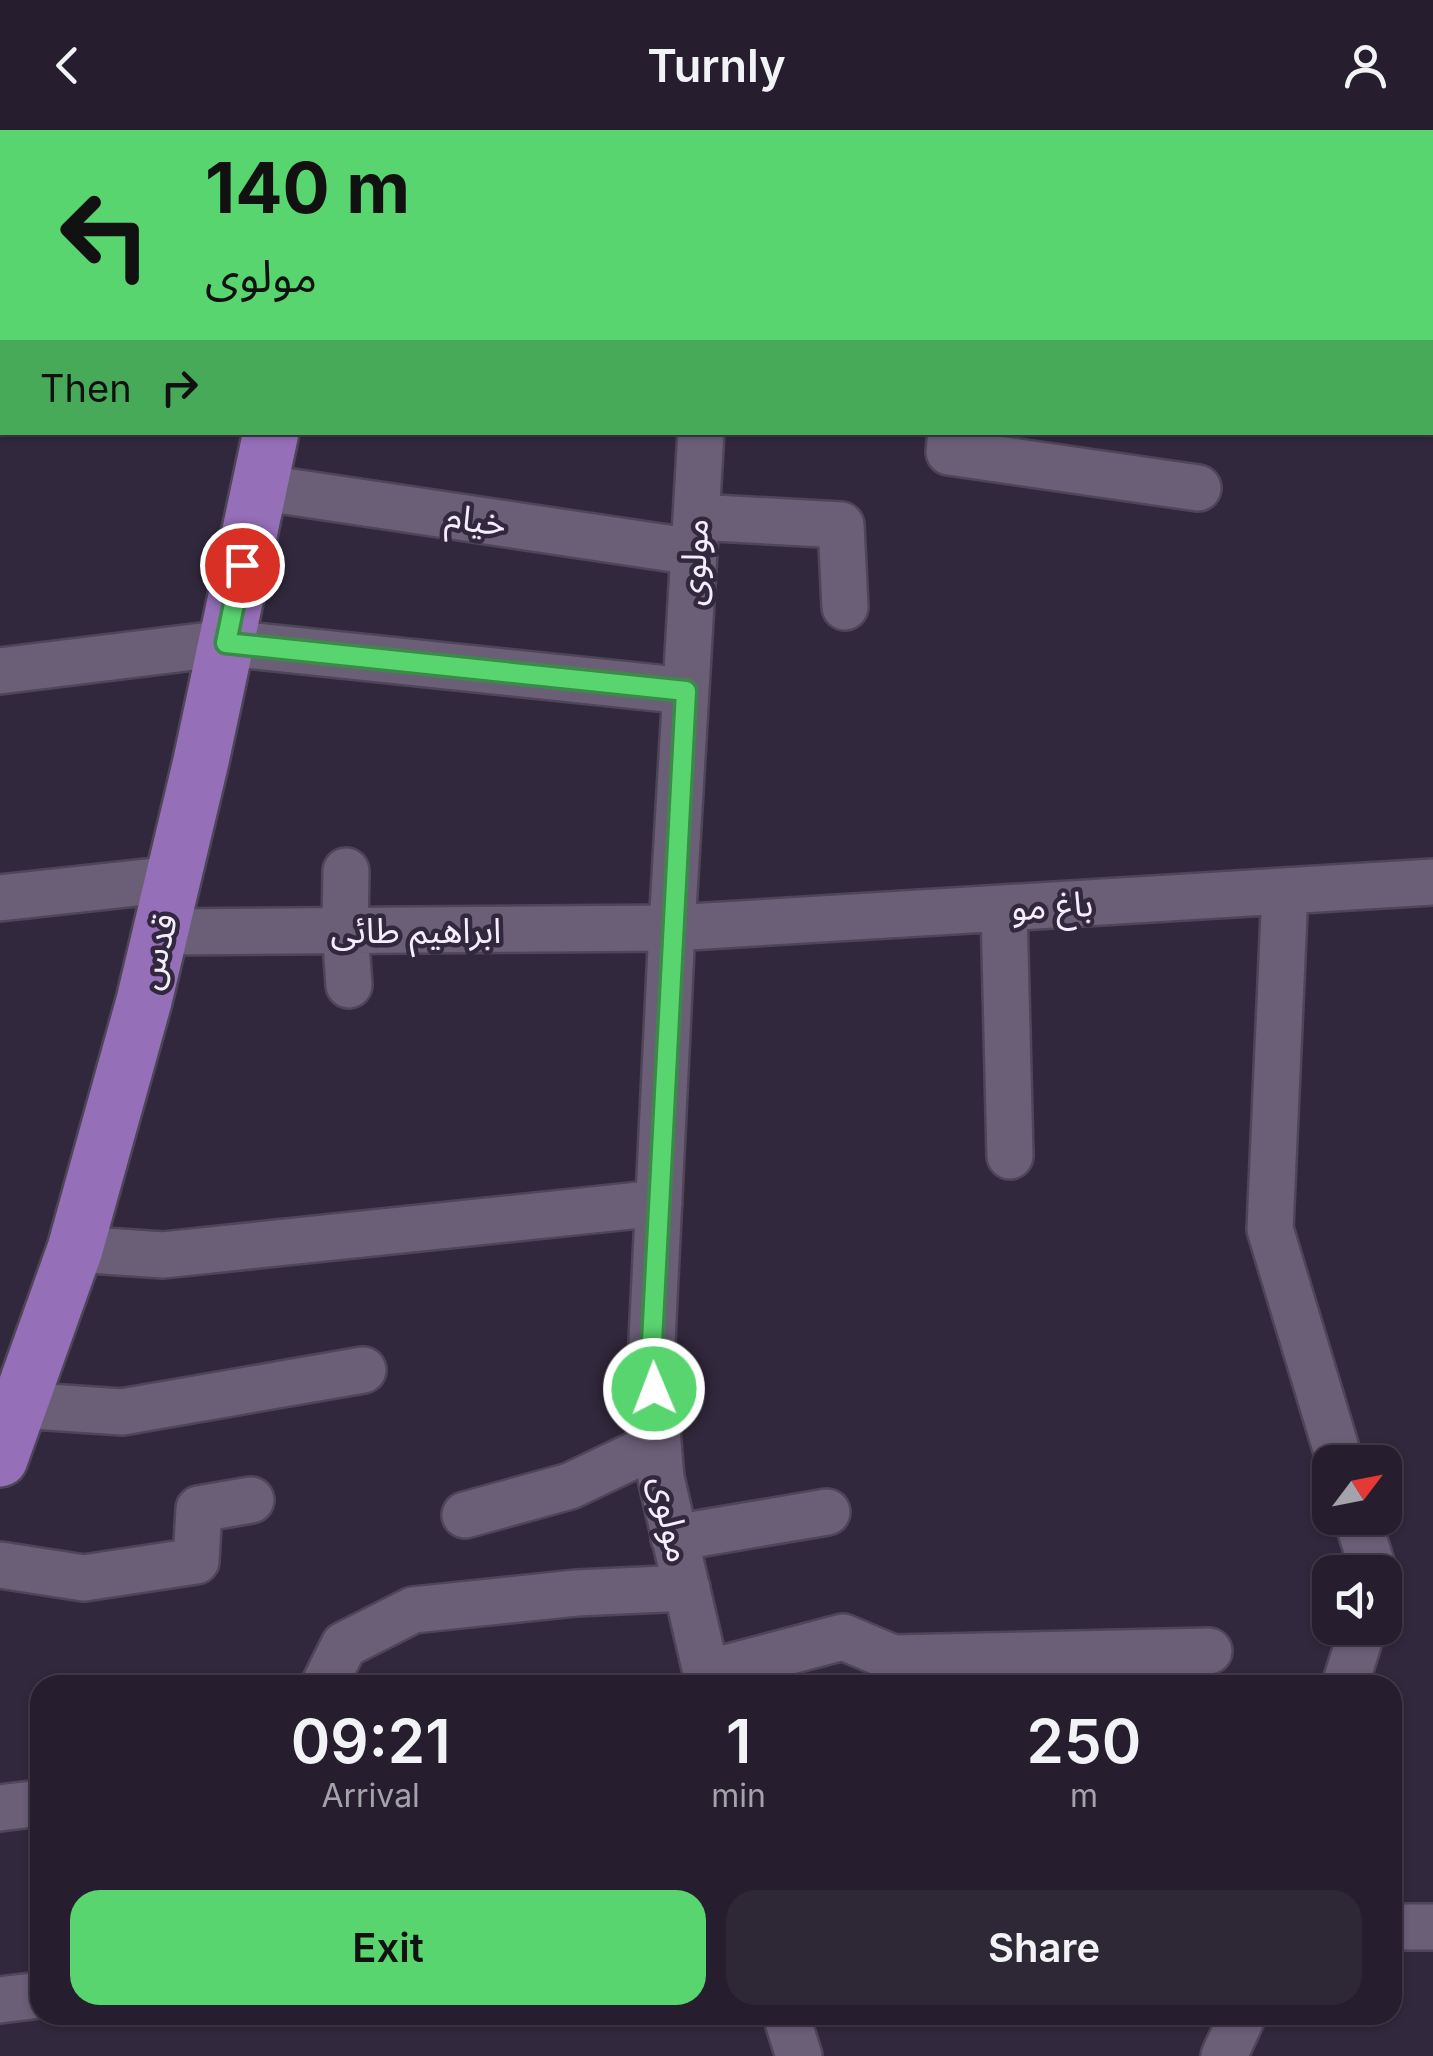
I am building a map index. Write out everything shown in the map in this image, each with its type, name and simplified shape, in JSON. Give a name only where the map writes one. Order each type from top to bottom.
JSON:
[{"type":"main road","name":"قدس","points":[[0,1459],[74,1249],[144,1001],[270,435]]},
{"type":"street","name":"مولوی","points":[[702,435],[651,1361],[661,1478],[707,1675]]},
{"type":"street","points":[[950,435],[949,452],[1198,488]]},
{"type":"street","name":"خیام","points":[[258,487],[695,534],[841,525],[845,607]]},
{"type":"street","points":[[0,671],[226,643],[686,691]]},
{"type":"street","points":[[346,871],[349,985]]},
{"type":"street","points":[[0,898],[173,879]]},
{"type":"street","name":"باغ مو","points":[[672,928],[1433,882]]},
{"type":"street","points":[[1285,891],[1270,1229],[1335,1445]]},
{"type":"street","points":[[1004,908],[1010,1156]]},
{"type":"street","name":"ابراهیم طائی","points":[[160,932],[672,928]]},
{"type":"street","points":[[74,1249],[163,1255],[659,1203]]},
{"type":"street","points":[[20,1405],[122,1412],[363,1370]]},
{"type":"street","points":[[464,1514],[570,1486],[658,1444]]},
{"type":"street","points":[[0,1565],[84,1578],[196,1561],[199,1509],[251,1500]]},
{"type":"street","points":[[674,1538],[828,1512]]},
{"type":"street","points":[[329,1675],[344,1646],[413,1610],[576,1592],[686,1588]]},
{"type":"street","points":[[721,1675],[843,1637],[893,1658],[1208,1651]]},
{"type":"street","points":[[1349,1675],[1357,1645]]},
{"type":"street","points":[[0,1808],[30,1805]]},
{"type":"street","points":[[1402,1927],[1433,1927]]},
{"type":"street","points":[[0,2000],[30,1996]]},
{"type":"street","points":[[789,2025],[800,2056]]},
{"type":"street","points":[[1224,2056],[1238,2025]]},
{"type":"route","points":[[242,565],[226,643],[686,691],[651,1361],[654,1389]]}]
